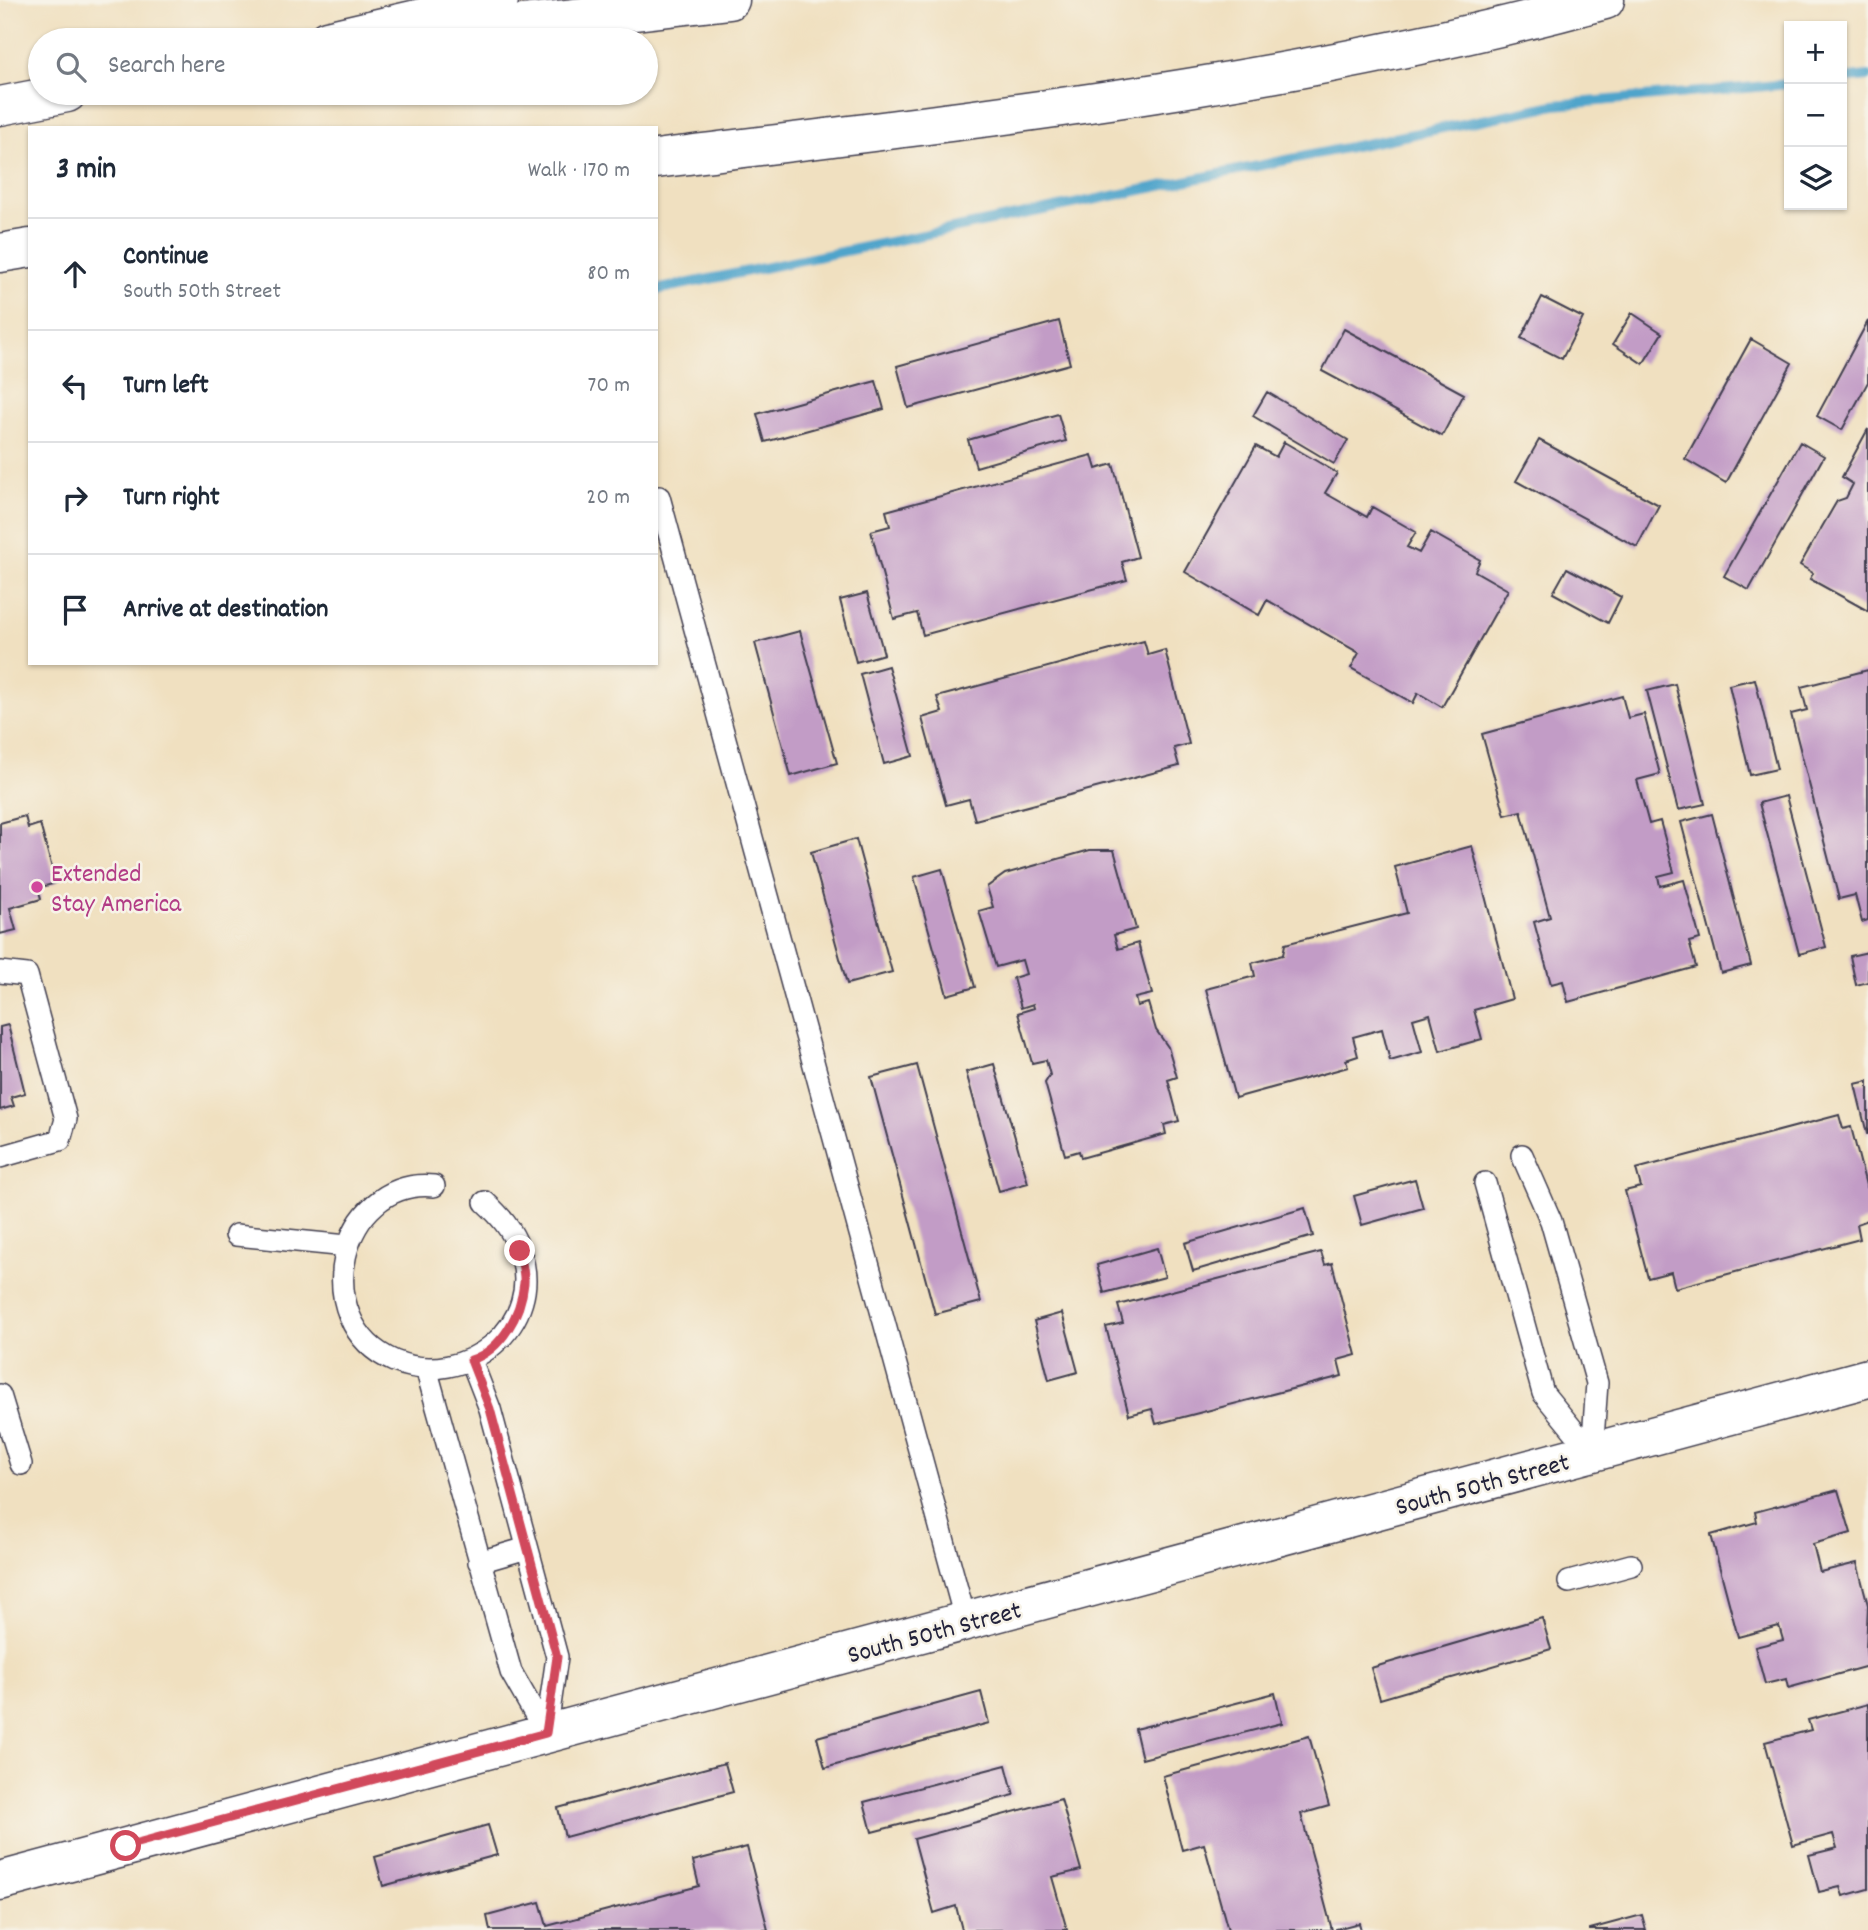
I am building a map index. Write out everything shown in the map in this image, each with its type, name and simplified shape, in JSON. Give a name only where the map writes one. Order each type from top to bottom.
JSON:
[{"type":"main road","points":[[379,28],[499,0]]},
{"type":"main road","points":[[488,28],[730,0]]},
{"type":"main road","points":[[658,159],[970,119],[1300,69],[1474,34],[1605,0]]},
{"type":"main road","points":[[0,106],[28,101]]},
{"type":"main road","points":[[0,253],[28,248]]},
{"type":"main road","name":"South 50th Street","points":[[0,1881],[1868,1378]]},
{"type":"lane","points":[[659,497],[966,1622]]},
{"type":"lane","points":[[0,972],[27,975],[66,1119],[60,1140],[0,1157]]},
{"type":"lane","points":[[1521,1155],[1551,1221],[1597,1382],[1592,1453]]},
{"type":"lane","points":[[1485,1183],[1543,1392],[1592,1453]]},
{"type":"lane","points":[[434,1186],[398,1192],[372,1208],[353,1231],[343,1259],[341,1289],[350,1318],[368,1342],[393,1360],[426,1368],[451,1368],[479,1357],[502,1337],[518,1311],[524,1281],[520,1251],[507,1223],[485,1202]]},
{"type":"lane","points":[[236,1235],[347,1246]]},
{"type":"lane","points":[[471,1360],[490,1409],[557,1657],[546,1733]]},
{"type":"lane","points":[[426,1368],[512,1672],[546,1733]]},
{"type":"lane","points":[[0,1395],[21,1465]]},
{"type":"lane","points":[[479,1562],[527,1548]]},
{"type":"lane","points":[[1570,1582],[1631,1564]]},
{"type":"building","points":[[1542,297],[1583,318],[1562,359],[1521,338]]},
{"type":"building","points":[[1632,313],[1662,333],[1643,364],[1613,344]]},
{"type":"building","points":[[1059,321],[1070,364],[908,408],[897,366]]},
{"type":"building","points":[[1868,321],[1868,382],[1842,430],[1817,416]]},
{"type":"building","points":[[1344,329],[1464,394],[1442,436],[1322,371]]},
{"type":"building","points":[[1751,339],[1792,363],[1726,483],[1685,459]]},
{"type":"building","points":[[876,381],[884,409],[765,442],[757,414]]},
{"type":"building","points":[[1267,392],[1348,440],[1334,464],[1253,416]]},
{"type":"building","points":[[1058,414],[1066,441],[976,467],[968,440]]},
{"type":"building","points":[[1868,429],[1868,611],[1810,579],[1813,573],[1800,565],[1837,501],[1846,498],[1853,484],[1842,477]]},
{"type":"building","points":[[1539,440],[1659,505],[1637,547],[1516,481]]},
{"type":"building","points":[[1284,442],[1337,473],[1325,493],[1367,517],[1372,507],[1416,532],[1407,547],[1419,553],[1431,532],[1480,560],[1475,571],[1508,590],[1442,707],[1418,693],[1413,703],[1351,668],[1359,653],[1267,600],[1259,615],[1185,572],[1256,446],[1276,457]]},
{"type":"building","points":[[1800,442],[1824,456],[1749,590],[1724,576]]},
{"type":"building","points":[[1092,455],[1096,469],[1113,464],[1138,557],[1122,562],[1127,580],[923,635],[917,613],[894,619],[871,531],[890,526],[886,511]]},
{"type":"building","points":[[1567,568],[1621,597],[1608,623],[1553,593]]},
{"type":"building","points":[[867,593],[884,654],[856,662],[840,600]]},
{"type":"building","points":[[800,631],[837,763],[791,776],[755,643]]},
{"type":"building","points":[[1144,641],[1148,655],[1165,650],[1189,744],[1174,748],[1179,766],[975,820],[969,799],[946,805],[922,718],[942,712],[937,697]]},
{"type":"building","points":[[888,666],[913,756],[884,764],[860,674]]},
{"type":"building","points":[[1868,670],[1868,920],[1862,922],[1855,895],[1839,899],[1791,714],[1807,710],[1801,687]]},
{"type":"building","points":[[1755,679],[1777,769],[1750,775],[1729,685]]},
{"type":"building","points":[[1675,684],[1705,804],[1678,810],[1647,691]]},
{"type":"building","points":[[1622,696],[1628,718],[1644,714],[1660,774],[1637,780],[1649,824],[1660,821],[1674,872],[1658,876],[1660,886],[1684,880],[1700,939],[1689,942],[1696,967],[1568,1002],[1563,981],[1551,984],[1534,922],[1550,917],[1521,811],[1505,815],[1482,734]]},
{"type":"building","points":[[1786,796],[1826,947],[1799,954],[1759,803]]},
{"type":"building","points":[[1712,814],[1751,965],[1721,973],[1681,822]]},
{"type":"building","points":[[25,816],[28,828],[40,824],[56,883],[38,888],[41,899],[10,908],[16,930],[0,934],[0,823]]},
{"type":"building","points":[[856,839],[892,972],[847,984],[811,852]]},
{"type":"building","points":[[1472,846],[1512,999],[1474,1010],[1482,1039],[1440,1051],[1430,1014],[1413,1019],[1422,1052],[1390,1061],[1382,1029],[1353,1037],[1358,1056],[1346,1060],[1348,1067],[1235,1098],[1206,989],[1255,976],[1252,963],[1283,955],[1285,944],[1407,913],[1395,867]]},
{"type":"building","points":[[1090,850],[1114,850],[1136,929],[1114,935],[1118,949],[1138,943],[1152,994],[1135,998],[1137,1006],[1148,1003],[1156,1030],[1168,1047],[1177,1077],[1168,1080],[1179,1121],[1164,1125],[1166,1134],[1081,1158],[1079,1151],[1065,1155],[1045,1083],[1050,1075],[1046,1060],[1032,1063],[1018,1013],[1034,1008],[1033,1004],[1021,1008],[1013,978],[1026,974],[1022,960],[996,967],[979,911],[993,907],[987,887],[1005,874]]},
{"type":"building","points":[[942,869],[975,987],[947,995],[914,877]]},
{"type":"building","points":[[1868,952],[1868,982],[1856,985],[1850,956]]},
{"type":"building","points":[[8,1025],[25,1093],[11,1097],[14,1106],[0,1110],[0,1027]]},
{"type":"building","points":[[994,1064],[1028,1183],[999,1191],[966,1072]]},
{"type":"building","points":[[917,1065],[981,1302],[935,1314],[871,1077]]},
{"type":"building","points":[[1868,1081],[1868,1134],[1867,1134],[1855,1084]]},
{"type":"building","points":[[1839,1115],[1843,1129],[1851,1127],[1868,1193],[1868,1220],[1857,1224],[1860,1239],[1675,1288],[1671,1272],[1648,1278],[1625,1191],[1641,1187],[1636,1169]]},
{"type":"building","points":[[1415,1179],[1423,1208],[1362,1225],[1354,1196]]},
{"type":"building","points":[[1305,1208],[1313,1236],[1193,1271],[1185,1243]]},
{"type":"building","points":[[1157,1248],[1165,1277],[1104,1293],[1097,1265]]},
{"type":"building","points":[[1321,1252],[1325,1265],[1332,1263],[1356,1355],[1338,1360],[1342,1376],[1156,1424],[1152,1409],[1129,1415],[1106,1327],[1123,1323],[1118,1305]]},
{"type":"building","points":[[1062,1313],[1078,1372],[1049,1380],[1034,1321]]},
{"type":"building","points":[[1838,1490],[1851,1533],[1813,1544],[1820,1572],[1857,1563],[1868,1605],[1868,1666],[1788,1688],[1786,1679],[1765,1684],[1755,1647],[1783,1640],[1779,1626],[1738,1637],[1711,1535],[1757,1522],[1755,1512]]},
{"type":"building","points":[[1542,1618],[1551,1649],[1380,1699],[1371,1668]]},
{"type":"building","points":[[981,1692],[989,1723],[825,1768],[817,1737]]},
{"type":"building","points":[[1275,1693],[1282,1723],[1142,1759],[1135,1729]]},
{"type":"building","points":[[1868,1704],[1868,1889],[1843,1896],[1840,1887],[1819,1892],[1809,1855],[1837,1848],[1833,1834],[1793,1845],[1765,1742],[1811,1730],[1808,1720]]},
{"type":"building","points":[[1309,1736],[1329,1806],[1301,1814],[1332,1930],[1228,1930],[1204,1844],[1182,1850],[1163,1776]]},
{"type":"building","points":[[725,1763],[733,1792],[565,1837],[558,1808]]},
{"type":"building","points":[[1006,1765],[1014,1795],[872,1832],[864,1802]]},
{"type":"building","points":[[1061,1799],[1081,1870],[1052,1877],[1067,1930],[962,1930],[956,1906],[934,1913],[914,1839]]},
{"type":"building","points":[[488,1825],[497,1855],[383,1886],[375,1857]]},
{"type":"building","points":[[747,1847],[768,1930],[490,1930],[487,1916],[540,1902],[547,1926],[699,1886],[693,1861]]},
{"type":"building","points":[[1642,1915],[1646,1930],[1590,1930],[1590,1929]]},
{"type":"building","points":[[1359,1923],[1361,1930],[1336,1930],[1336,1929]]},
{"type":"waterway","points":[[1847,78],[1868,76]]},
{"type":"waterway","points":[[658,290],[1554,105],[1784,84]]},
{"type":"place","name":"Extended Stay America","points":[[37,887]]},
{"type":"route","points":[[126,1846],[546,1733],[557,1657],[490,1409],[471,1360],[479,1357],[502,1337],[518,1311],[524,1281],[520,1251]]}]
